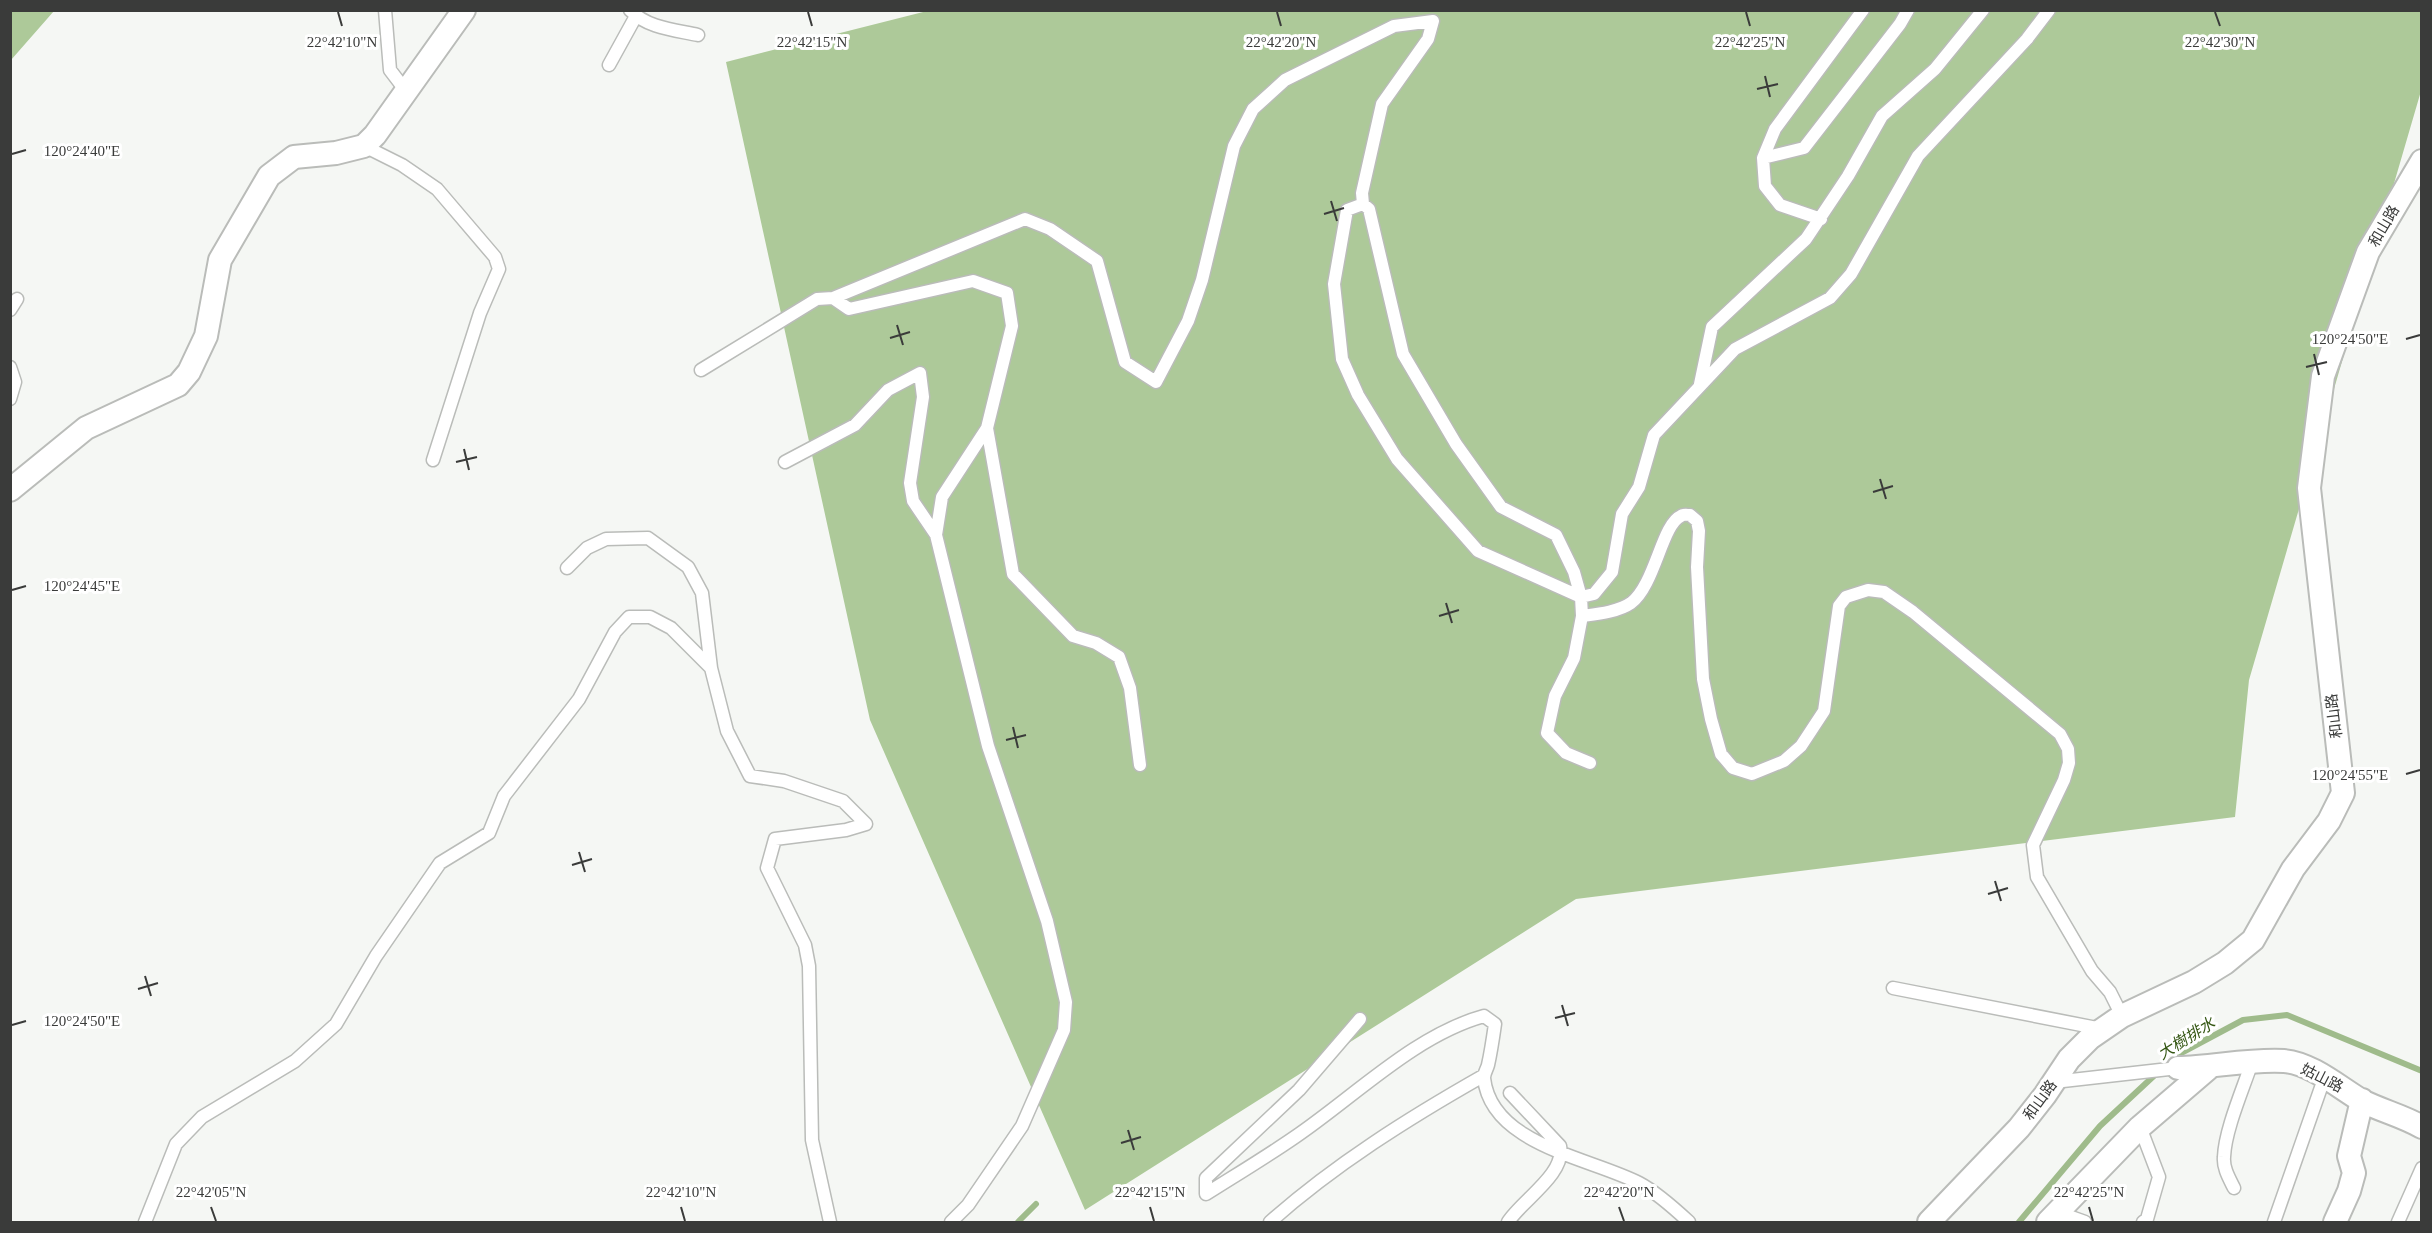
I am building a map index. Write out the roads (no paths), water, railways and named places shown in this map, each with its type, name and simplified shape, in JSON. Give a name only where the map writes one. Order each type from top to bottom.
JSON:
[{"type":"street","points":[[10,490],[86,428],[178,386],[189,372],[206,336],[220,260],[269,176],[294,158],[336,153],[364,146],[375,135],[464,10]]},
{"type":"street","name":"和山路","points":[[1929,1222],[2019,1128],[2069,1059],[2090,1038],[2122,1016],[2194,982],[2225,963],[2253,940],[2293,869],[2329,820],[2343,793],[2309,488],[2323,376],[2368,252],[2421,161]]},
{"type":"street","name":"姑山路","points":[[2178,1068],[2210,1067],[2244,1061],[2286,1061],[2325,1076],[2362,1100],[2421,1127]]},
{"type":"street","points":[[2052,1217],[2140,1127],[2210,1067]]},
{"type":"street","points":[[2335,1222],[2349,1191],[2354,1173],[2349,1156],[2362,1100]]},
{"type":"lane","points":[[385,10],[390,70],[406,91]]},
{"type":"lane","points":[[1821,219],[1780,205],[1765,186],[1763,158],[1775,129],[1863,10]]},
{"type":"lane","points":[[1763,158],[1804,148],[1900,24],[1908,10]]},
{"type":"lane","points":[[1700,384],[1712,327],[1806,239],[1821,219],[1882,116],[1935,69],[1983,10]]},
{"type":"lane","points":[[1363,204],[1347,210],[1334,284],[1342,359],[1358,395],[1397,459],[1478,551],[1581,597],[1594,594],[1612,572],[1622,514],[1639,487],[1654,435],[1735,349],[1830,298],[1851,274],[1918,156],[2027,39],[2049,10]]},
{"type":"lane","points":[[609,65],[633,13],[657,26],[698,35]]},
{"type":"lane","points":[[701,370],[817,298],[833,298],[1025,219],[1050,229],[1097,261],[1125,363],[1156,382],[1188,321],[1202,280],[1234,146],[1253,109],[1285,80],[1394,26],[1433,21],[1428,39],[1382,104],[1362,193],[1363,204],[1369,209],[1403,354],[1456,444],[1501,507],[1556,535],[1574,572],[1581,597],[1582,616],[1574,658],[1555,696],[1546,733],[1566,753],[1590,763]]},
{"type":"lane","points":[[364,146],[402,165],[436,189],[495,257],[499,269],[480,313],[433,460]]},
{"type":"lane","points":[[833,298],[849,309],[973,281],[1007,293],[1012,326],[987,428],[942,497],[936,535]]},
{"type":"lane","points":[[10,367],[15,382],[10,399]]},
{"type":"lane","points":[[785,462],[855,425],[888,390],[920,373],[923,397],[910,483],[913,501],[936,535],[988,746],[1047,921],[1066,1002],[1064,1030],[1022,1126],[968,1205],[951,1222]]},
{"type":"lane","points":[[987,428],[1013,574],[1072,636],[1096,643],[1119,657],[1130,688],[1140,765]]},
{"type":"lane","points":[[1582,616],[1623,607],[1632,602],[1646,586],[1671,525],[1680,516],[1690,514],[1697,521],[1699,531],[1697,567],[1703,679],[1711,718],[1721,754],[1733,768],[1752,774],[1784,761],[1801,746],[1824,711],[1839,606],[1846,597],[1869,590],[1884,592],[1913,612],[2060,734],[2068,749],[2069,763],[2064,780],[2032,845],[2037,877],[2092,971],[2110,993],[2122,1016]]},
{"type":"lane","points":[[567,568],[587,548],[606,539],[648,538],[688,567],[702,592],[711,668],[727,731],[750,776],[784,781],[843,801],[866,824],[846,830],[775,838],[767,868],[805,945],[809,966],[812,1140],[830,1222]]},
{"type":"lane","points":[[145,1222],[176,1144],[202,1117],[295,1061],[336,1024],[376,956],[440,864],[489,833],[504,796],[579,699],[615,632],[629,617],[650,617],[671,628],[711,668]]},
{"type":"lane","points":[[1893,988],[2103,1029]]},
{"type":"lane","points":[[1270,1222],[1298,1197],[1419,1113],[1483,1076],[1488,1065],[1495,1024],[1484,1016],[1461,1022],[1406,1055],[1295,1137],[1206,1194],[1206,1178],[1299,1090],[1360,1019]]},
{"type":"lane","points":[[2234,1188],[2223,1158],[2226,1140],[2252,1062]]},
{"type":"lane","points":[[2053,1083],[2178,1068]]},
{"type":"lane","points":[[1483,1076],[1492,1104],[1511,1125],[1562,1155],[1594,1164],[1640,1184],[1689,1222]]},
{"type":"lane","points":[[2274,1222],[2325,1076]]},
{"type":"lane","points":[[1508,1222],[1556,1169],[1562,1155],[1560,1146],[1510,1094]]},
{"type":"lane","points":[[2140,1127],[2159,1177],[2147,1219],[2143,1222]]},
{"type":"lane","points":[[2398,1222],[2421,1168]]},
{"type":"lane","points":[[2052,1217],[2085,1222]]},
{"type":"waterway","name":"大樹排水","points":[[2172,1061],[2183,1052],[2243,1020],[2287,1015],[2422,1071]]},
{"type":"waterway","name":"大樹排水","points":[[2019,1222],[2100,1126],[2157,1073]]},
{"type":"waterway","points":[[1018,1222],[1036,1204]]}]
